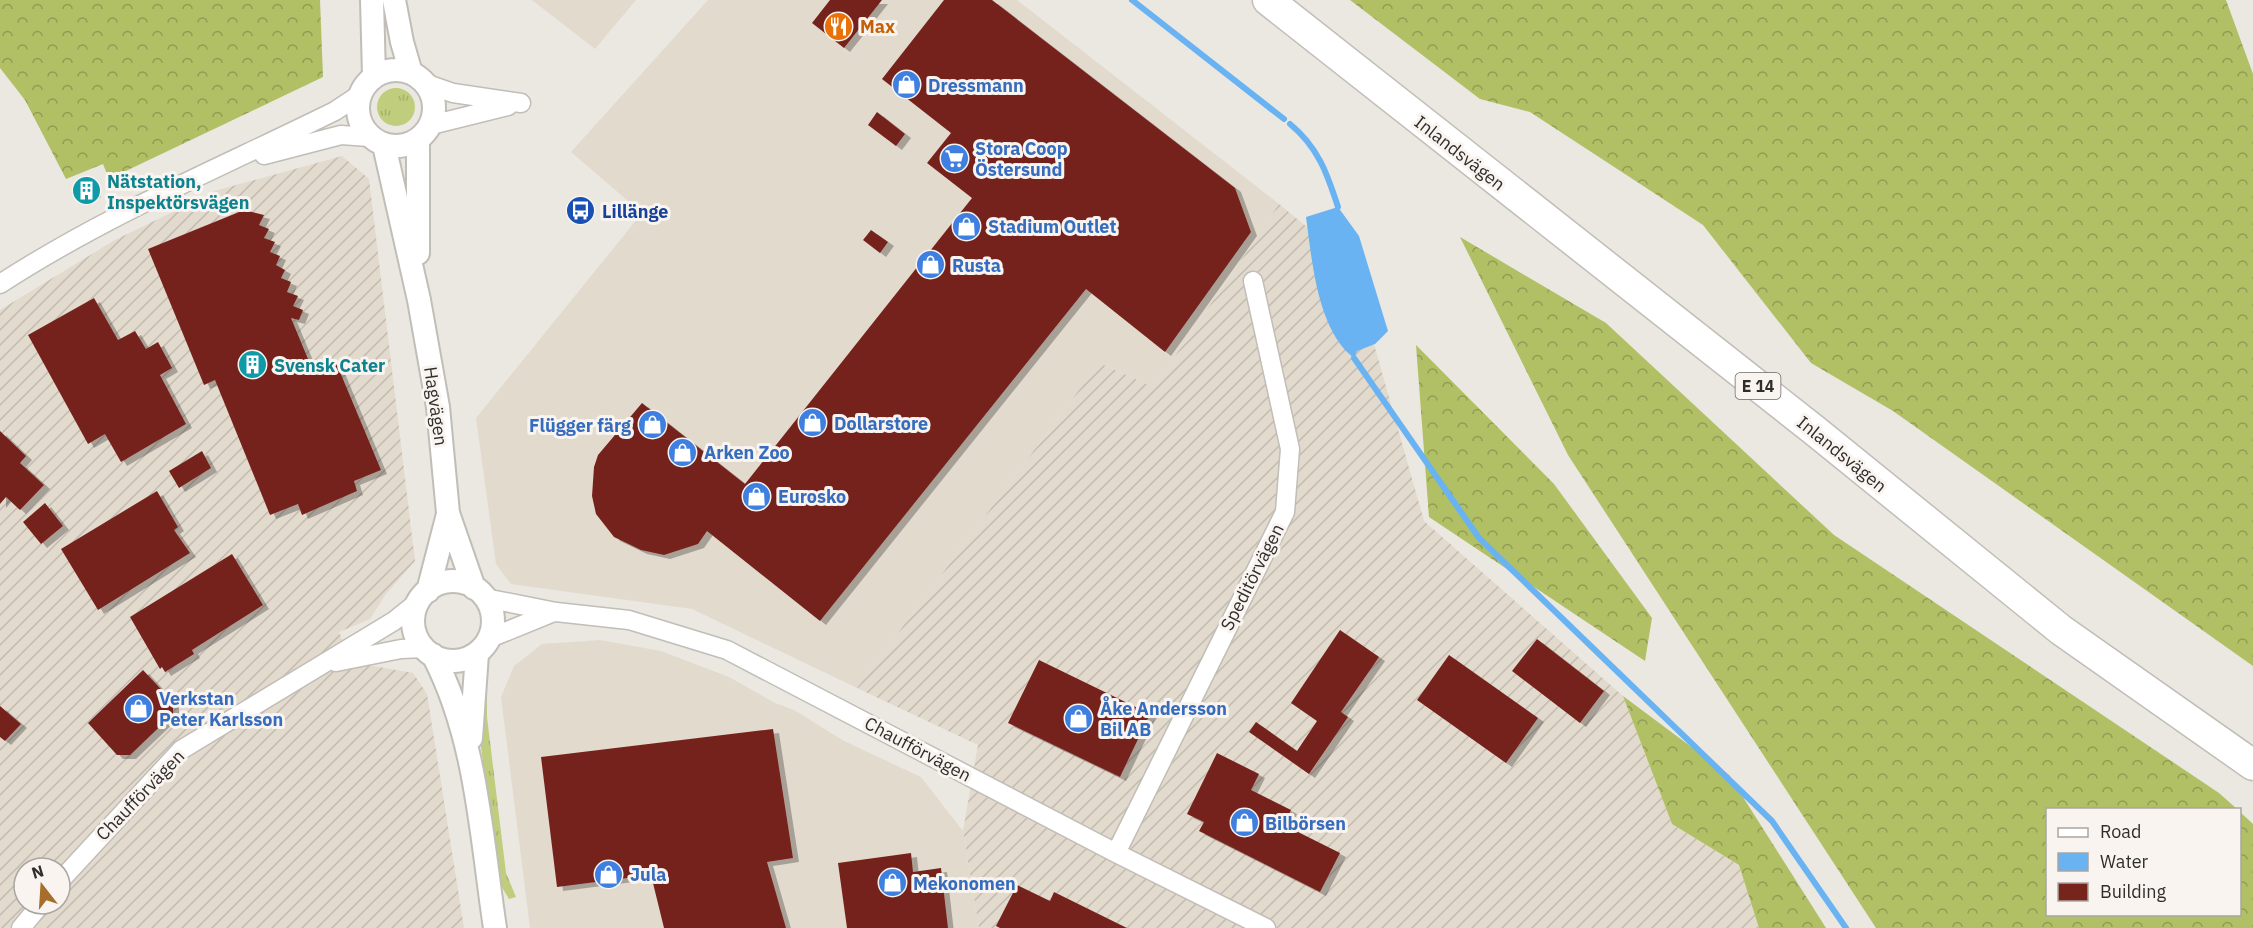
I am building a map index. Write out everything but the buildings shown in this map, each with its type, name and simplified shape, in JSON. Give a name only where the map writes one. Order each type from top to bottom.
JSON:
[{"type":"highway","name":"Inlandsvägen","points":[[1268,0],[1814,430],[2061,630],[2253,765]]},
{"type":"highway","name":"Inlandsvägen","points":[[1294,0],[2070,612],[2253,746]]},
{"type":"street","points":[[372,0],[374,76]]},
{"type":"street","points":[[394,0],[402,42],[435,108],[424,132]]},
{"type":"street","points":[[0,284],[57,247],[139,203],[225,165],[335,111],[359,95],[374,76],[392,69],[453,93],[521,103],[424,132],[398,147],[341,135],[225,165]]},
{"type":"street","points":[[359,95],[357,108],[359,120],[377,141]]},
{"type":"street","name":"Hagvägen","points":[[419,300],[424,132]]},
{"type":"street","name":"Hagvägen","points":[[377,141],[419,300],[438,406],[448,513],[479,593]]},
{"type":"street","name":"Speditörvägen","points":[[1116,853],[1285,512],[1290,449],[1253,281]]},
{"type":"street","name":"Hagvägen","points":[[423,596],[448,513]]},
{"type":"street","points":[[470,752],[483,646],[493,618],[479,593],[454,581],[440,584],[423,596],[414,615],[414,628],[448,683],[470,752],[495,928]]},
{"type":"street","name":"Chaufförvägen","points":[[479,593],[556,612],[603,615],[647,624],[727,650],[1116,853],[1266,928]]},
{"type":"street","name":"Chaufförvägen","points":[[72,868],[181,750],[394,621],[423,596]]},
{"type":"street","name":"Chaufförvägen","points":[[483,646],[556,612]]},
{"type":"street","points":[[429,651],[443,660],[458,661],[483,646]]},
{"type":"street","name":"Chaufförvägen","points":[[322,664],[401,649],[429,651]]},
{"type":"street","points":[[21,928],[31,916]]},
{"type":"shaded area","points":[[532,0],[636,0],[595,49]]},
{"type":"shaded area","name":"Lillänge","points":[[708,0],[1017,0],[1279,204],[1154,387],[1099,363],[857,688],[692,609],[511,584],[496,564],[476,418],[642,213],[571,152]]},
{"type":"shaded area","points":[[342,156],[369,179],[415,561],[386,594],[370,619],[339,632],[351,662],[413,673],[427,694],[464,928],[0,928],[0,310],[115,240],[218,190]]},
{"type":"shaded area","points":[[1279,204],[1351,263],[1424,521],[1623,696],[1672,824],[1739,865],[1759,928],[979,928],[963,831],[978,745],[857,688],[1099,363],[1154,387]]},
{"type":"shaded area","points":[[600,640],[661,651],[729,677],[775,703],[794,710],[844,741],[921,777],[963,831],[979,928],[530,928],[501,697],[514,666],[542,644]]},
{"type":"green space","points":[[0,0],[320,0],[323,77],[109,179],[103,164],[66,179],[25,100],[0,68]]},
{"type":"green space","points":[[1350,0],[2226,0],[2253,74],[2253,666],[1893,411],[1811,363],[1703,225],[1530,112],[1480,99]]},
{"type":"green space","points":[[396,88],[410,93],[415,107],[410,121],[396,126],[382,121],[377,107],[382,93]]},
{"type":"green space","points":[[1460,237],[1606,323],[1834,535],[2219,793],[2236,808],[2046,808],[2046,916],[2241,916],[2241,813],[2253,824],[2253,928],[1876,928],[1568,455]]},
{"type":"green space","points":[[1416,345],[1554,484],[1652,618],[1645,661],[1429,517]]},
{"type":"green space","points":[[482,683],[487,688],[487,717],[506,873],[516,897],[509,899],[500,884],[497,868],[480,739]]},
{"type":"green space","points":[[1623,696],[1729,775],[1826,928],[1759,928],[1739,865],[1672,824]]},
{"type":"water","points":[[1338,207],[1359,236],[1388,331],[1375,344],[1357,351],[1354,358],[1342,346],[1324,312],[1314,273],[1306,217]]},
{"type":"waterway","points":[[1132,0],[1284,119]]},
{"type":"waterway","points":[[1290,124],[1315,151],[1338,207]]},
{"type":"waterway","points":[[1354,358],[1479,538],[1772,821],[1846,928]]},
{"type":"place","name":"Max","points":[[839,26]]},
{"type":"place","name":"Dressmann","points":[[907,85]]},
{"type":"place","name":"Stora Coop Östersund","points":[[954,158]]},
{"type":"place","name":"Nätstation, Inspektörsvägen","points":[[86,191]]},
{"type":"place","name":"Lillänge","points":[[581,211]]},
{"type":"place","name":"Stadium Outlet","points":[[967,226]]},
{"type":"place","name":"Rusta","points":[[931,265]]},
{"type":"place","name":"Svensk Cater","points":[[253,365]]},
{"type":"place","name":"Dollarstore","points":[[813,423]]},
{"type":"place","name":"Flügger färg","points":[[652,425]]},
{"type":"place","name":"Arken Zoo","points":[[683,452]]},
{"type":"place","name":"Eurosko","points":[[757,496]]},
{"type":"place","name":"Verkstan Peter Karlsson","points":[[138,708]]},
{"type":"place","name":"Åke Andersson Bil AB","points":[[1079,718]]},
{"type":"place","name":"Bilbörsen","points":[[1244,823]]},
{"type":"place","name":"Jula","points":[[609,874]]},
{"type":"place","name":"Mekonomen","points":[[892,883]]}]
